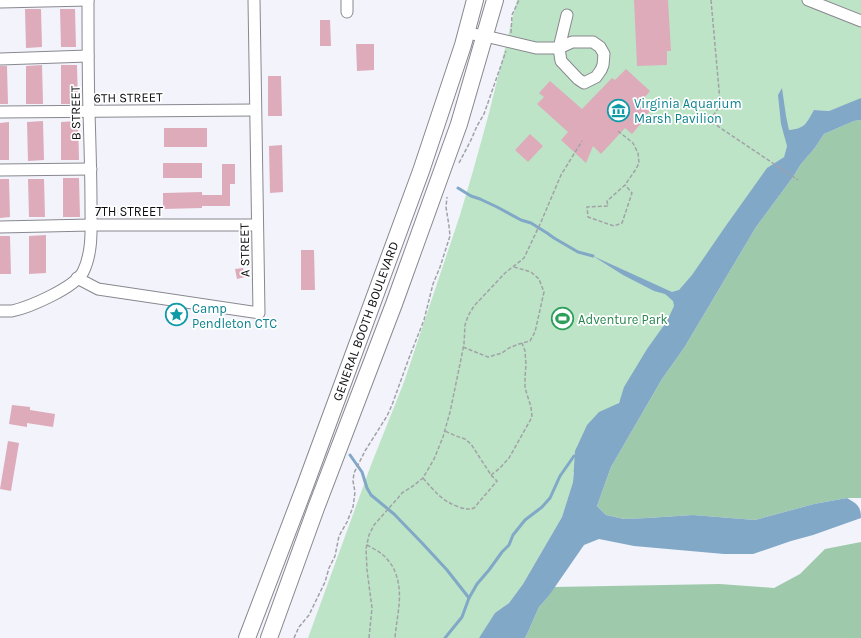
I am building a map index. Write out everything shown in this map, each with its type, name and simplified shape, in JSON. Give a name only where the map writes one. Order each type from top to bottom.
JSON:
[{"type":"highway","name":"GENERAL BOOTH BOULEVARD","points":[[247,638],[305,486],[421,171],[458,60],[475,0]]},
{"type":"highway","name":"GENERAL BOOTH BOULEVARD","points":[[269,638],[457,131],[495,0]]},
{"type":"street","points":[[0,2],[88,0]]},
{"type":"street","name":"B STREET","points":[[78,278],[82,274],[86,263],[91,225],[88,0]]},
{"type":"street","name":"A STREET","points":[[78,278],[98,289],[260,313],[254,0]]},
{"type":"street","points":[[347,0],[347,12]]},
{"type":"street","points":[[808,0],[861,21]]},
{"type":"street","points":[[466,33],[536,48],[559,48],[567,16]]},
{"type":"street","points":[[0,59],[88,56]]},
{"type":"street","name":"6TH STREET","points":[[0,112],[255,110]]},
{"type":"street","points":[[0,170],[91,169]]},
{"type":"street","name":"7TH STREET","points":[[0,227],[91,225],[258,225]]},
{"type":"street","points":[[0,311],[11,311],[31,305],[64,289],[78,278]]},
{"type":"path","points":[[510,37],[512,15],[519,0]]},
{"type":"path","points":[[711,0],[720,101],[717,110],[710,120],[798,180]]},
{"type":"path","points":[[458,167],[484,114],[506,51]]},
{"type":"path","points":[[618,131],[633,143],[638,153],[639,163],[625,185],[607,201],[608,206],[587,207],[588,217],[614,226],[622,223],[632,193],[625,185]]},
{"type":"path","points":[[369,638],[372,608],[366,549],[369,535],[374,525],[402,493],[423,478],[434,459],[445,431],[450,412],[468,316],[474,306],[506,273],[524,258],[561,175],[582,141]]},
{"type":"path","points":[[294,638],[299,626],[309,615],[325,582],[329,568],[335,556],[338,536],[347,522],[353,507],[355,492],[353,482],[354,474],[362,456],[392,404],[408,358],[424,320],[433,284],[450,236],[446,207],[447,196]]},
{"type":"path","points":[[463,347],[488,357],[502,353],[510,348],[530,341],[535,332],[544,292],[539,279],[531,272],[514,267]]},
{"type":"path","points":[[491,475],[509,458],[532,417],[531,407],[525,388],[525,351],[522,343]]},
{"type":"path","points":[[423,478],[444,500],[469,510],[474,508],[497,481],[491,475],[471,444],[465,439],[445,431]]},
{"type":"path","points":[[367,545],[384,555],[391,564],[397,576],[400,597],[395,638]]},
{"type":"green space","points":[[517,0],[861,0],[861,105],[842,106],[829,111],[815,110],[787,146],[784,157],[772,165],[573,473],[573,482],[562,517],[523,584],[505,606],[490,638],[308,638],[371,465],[404,382],[460,215],[489,113]]},
{"type":"green space","points":[[861,120],[861,498],[847,498],[814,504],[755,520],[693,515],[624,519],[606,515],[597,506],[611,467],[662,379],[684,348],[756,227],[824,134],[854,121]]},
{"type":"green space","points":[[861,542],[861,638],[525,638],[539,607],[554,587],[720,584],[774,588],[800,574],[825,549]]},
{"type":"water","points":[[782,88],[789,130],[799,128],[805,124],[814,110],[829,111],[861,98],[861,120],[854,121],[824,134],[756,227],[684,348],[662,379],[611,467],[597,506],[606,515],[624,519],[693,515],[755,520],[814,504],[847,498],[858,506],[861,518],[753,554],[724,554],[634,546],[599,539],[584,545],[548,597],[539,607],[525,638],[479,638],[495,613],[509,603],[523,584],[562,517],[573,482],[575,451],[587,425],[599,412],[619,403],[624,387],[647,349],[667,321],[674,306],[673,301],[665,294],[654,291],[623,275],[593,256],[672,292],[679,290],[692,275],[767,168],[784,157],[787,146],[781,124],[778,95]]},
{"type":"building","points":[[634,0],[668,0],[671,51],[667,51],[667,65],[637,66]]},
{"type":"building","points":[[25,9],[41,9],[42,47],[26,48]]},
{"type":"building","points":[[60,9],[75,9],[76,47],[61,47]]},
{"type":"building","points":[[320,20],[330,20],[331,46],[320,46]]},
{"type":"building","points":[[356,44],[374,44],[374,70],[357,71]]},
{"type":"building","points":[[42,65],[43,104],[26,104],[26,66]]},
{"type":"building","points":[[61,65],[77,65],[78,104],[61,104]]},
{"type":"building","points":[[0,66],[7,66],[8,104],[0,104]]},
{"type":"building","name":"Virginia Aquarium Marsh Pavilion","points":[[626,69],[650,91],[643,99],[653,108],[632,134],[625,128],[601,154],[593,146],[586,163],[561,140],[568,132],[537,104],[544,97],[539,93],[550,81],[582,109],[612,78],[615,80]]},
{"type":"building","points":[[268,76],[281,76],[282,116],[268,116]]},
{"type":"building","points":[[43,121],[44,160],[28,161],[27,122]]},
{"type":"building","points":[[78,121],[79,160],[61,160],[61,122]]},
{"type":"building","points":[[9,122],[9,160],[0,160],[0,123]]},
{"type":"building","points":[[164,128],[207,128],[207,147],[164,147]]},
{"type":"building","points":[[530,134],[543,146],[528,162],[515,150]]},
{"type":"building","points":[[282,145],[283,192],[270,193],[269,146]]},
{"type":"building","points":[[163,163],[202,163],[202,178],[163,178]]},
{"type":"building","points":[[222,164],[235,164],[235,184],[230,184],[230,206],[202,206],[202,208],[163,209],[163,193],[202,192],[202,195],[222,195]]},
{"type":"building","points":[[63,178],[79,178],[80,217],[63,217]]},
{"type":"building","points":[[0,179],[9,179],[10,217],[0,218]]},
{"type":"building","points":[[28,179],[44,179],[45,217],[29,217]]},
{"type":"building","points":[[46,235],[46,273],[29,274],[29,236]]},
{"type":"building","points":[[0,236],[10,236],[11,274],[0,274]]},
{"type":"building","points":[[301,250],[314,250],[315,290],[301,290]]},
{"type":"building","points":[[243,268],[245,277],[237,279],[235,269]]},
{"type":"building","points":[[12,405],[30,407],[30,410],[55,414],[53,427],[27,423],[27,427],[9,424]]},
{"type":"building","points":[[8,441],[19,443],[11,491],[0,489]]},
{"type":"waterway","points":[[458,188],[471,196],[497,207],[521,220],[531,223],[578,252],[593,256]]},
{"type":"waterway","points":[[350,455],[362,472],[371,495],[394,514],[423,544],[447,570],[469,598],[462,617],[445,638]]},
{"type":"waterway","points":[[469,598],[477,584],[509,545],[513,535],[525,520],[542,507],[550,498],[560,476],[574,456]]},
{"type":"place","name":"Virginia Aquarium Marsh Pavilion","points":[[619,110]]},
{"type":"place","name":"Camp Pendleton CTC","points":[[177,315]]},
{"type":"place","name":"Adventure Park","points":[[563,319]]}]
